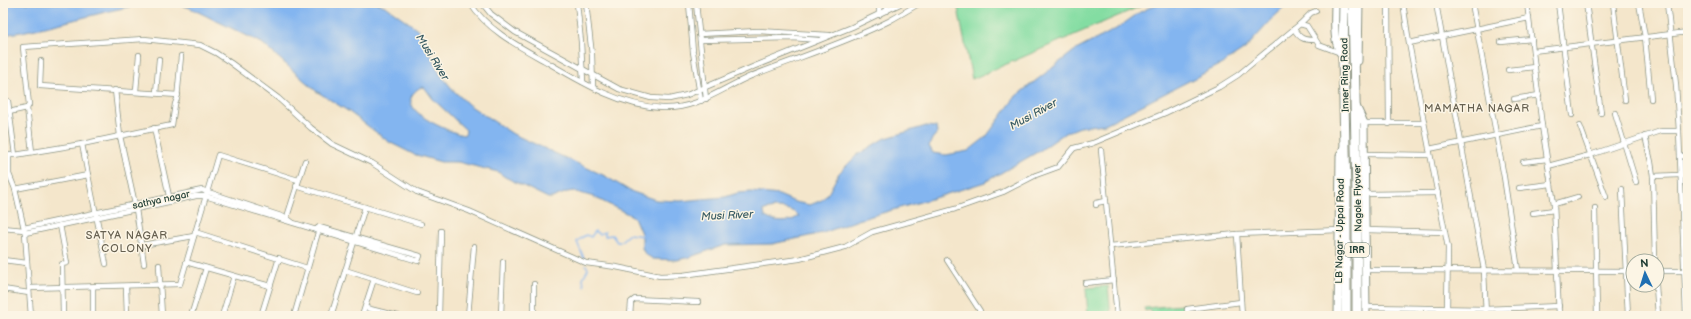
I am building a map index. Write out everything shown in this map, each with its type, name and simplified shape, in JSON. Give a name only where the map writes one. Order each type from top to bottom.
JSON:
[{"type":"highway","name":"Inner Ring Road","points":[[1344,3],[1340,54],[1345,147]]},
{"type":"highway","name":"Inner Ring Road","points":[[1353,3],[1355,104]]},
{"type":"highway","name":"Nagole Flyover","points":[[1355,104],[1357,316]]},
{"type":"highway","name":"Nagole Flyover","points":[[1345,147],[1346,316]]},
{"type":"street","points":[[470,3],[486,22],[508,38],[583,82],[624,101],[644,106],[663,108],[684,107],[703,100],[750,76],[888,21],[920,3]]},
{"type":"street","points":[[482,3],[491,14],[514,32],[619,90],[651,98],[669,99],[687,95],[704,88],[879,15],[902,3]]},
{"type":"street","points":[[577,3],[583,82]]},
{"type":"street","points":[[586,3],[593,87]]},
{"type":"street","points":[[689,3],[698,90],[703,100]]},
{"type":"street","points":[[696,3],[704,88],[703,100]]},
{"type":"street","points":[[879,3],[879,15]]},
{"type":"street","points":[[887,3],[887,11]]},
{"type":"street","points":[[1335,3],[1335,27],[1340,54]]},
{"type":"street","points":[[1355,88],[1358,75],[1359,3]]},
{"type":"street","points":[[1388,3],[1389,124]]},
{"type":"street","points":[[1403,3],[1409,43],[1448,248],[1447,308]]},
{"type":"street","points":[[1436,3],[1484,270],[1486,316]]},
{"type":"street","points":[[1472,3],[1496,135],[1518,270]]},
{"type":"street","points":[[1527,3],[1542,126],[1554,207],[1559,316]]},
{"type":"street","points":[[1558,3],[1572,115]]},
{"type":"street","points":[[1586,3],[1601,113]]},
{"type":"street","points":[[1613,3],[1625,100]]},
{"type":"street","points":[[1639,3],[1645,37],[1651,99]]},
{"type":"street","points":[[1667,3],[1679,130],[1680,175],[1686,271],[1686,316]]},
{"type":"street","points":[[32,152],[27,108],[29,105],[23,47],[144,39],[200,45],[231,63],[278,98],[311,128],[332,144],[372,163],[417,192],[469,211],[586,263],[616,267],[660,276],[683,275],[799,259],[845,247],[872,232],[955,209],[1003,192],[1036,175],[1058,167],[1064,161],[1069,152],[1074,148],[1093,143],[1157,116],[1219,87],[1238,75],[1300,24],[1311,13],[1316,11]]},
{"type":"street","points":[[1409,43],[1529,18]]},
{"type":"street","points":[[1300,24],[1307,26],[1319,45],[1340,54]]},
{"type":"street","points":[[1294,29],[1298,37],[1305,40],[1315,40]]},
{"type":"street","points":[[699,34],[758,31],[830,35]]},
{"type":"street","points":[[1533,51],[1688,32]]},
{"type":"street","points":[[700,40],[786,38],[820,40]]},
{"type":"street","points":[[1501,42],[1532,39]]},
{"type":"street","points":[[136,91],[139,55]]},
{"type":"street","points":[[3,155],[9,156],[82,144],[172,125],[178,95],[181,56]]},
{"type":"street","points":[[156,93],[159,58]]},
{"type":"street","points":[[41,61],[40,86],[136,91],[178,95]]},
{"type":"street","points":[[1508,70],[1535,67]]},
{"type":"street","points":[[115,90],[120,136],[136,207],[144,264]]},
{"type":"street","points":[[171,94],[171,98],[175,104]]},
{"type":"street","points":[[1514,99],[1539,95]]},
{"type":"street","points":[[8,101],[15,155]]},
{"type":"street","points":[[1355,104],[1364,124],[1366,194],[1366,316]]},
{"type":"street","points":[[9,112],[27,108]]},
{"type":"street","points":[[1614,113],[1636,182]]},
{"type":"street","points":[[1364,124],[1424,123]]},
{"type":"street","points":[[1429,149],[1542,126]]},
{"type":"street","points":[[1580,126],[1606,197]]},
{"type":"street","points":[[154,128],[169,196]]},
{"type":"street","points":[[1548,166],[1590,155],[1661,131],[1679,130]]},
{"type":"street","points":[[1645,136],[1653,176],[1655,253]]},
{"type":"street","points":[[82,144],[106,264]]},
{"type":"street","name":"LB Nagar - Uppal Road","points":[[1338,316],[1340,156],[1345,147]]},
{"type":"street","points":[[1101,150],[1110,246],[1109,257],[1114,280],[1118,316]]},
{"type":"street","points":[[29,288],[180,284],[218,154],[298,180]]},
{"type":"street","points":[[1365,154],[1430,155]]},
{"type":"street","points":[[9,156],[9,174],[15,190],[24,230],[31,316]]},
{"type":"street","points":[[1680,156],[1688,156]]},
{"type":"street","points":[[1523,162],[1547,159]]},
{"type":"street","points":[[286,220],[305,162]]},
{"type":"street","points":[[3,173],[9,174]]},
{"type":"street","points":[[15,190],[88,175]]},
{"type":"street","points":[[1653,176],[1680,175]]},
{"type":"street","points":[[1519,188],[1551,184]]},
{"type":"street","points":[[296,186],[421,224]]},
{"type":"street","name":"sathya nagar","points":[[136,207],[169,196],[202,190],[206,194],[286,220],[294,224],[318,229],[420,256],[418,261],[355,239]]},
{"type":"street","points":[[1622,190],[1625,253]]},
{"type":"street","points":[[1366,194],[1438,193]]},
{"type":"street","name":"sathya nagar","points":[[24,230],[206,194]]},
{"type":"street","points":[[1533,213],[1554,207],[1578,196]]},
{"type":"street","points":[[1096,205],[1096,203],[1106,201]]},
{"type":"street","points":[[331,316],[365,207]]},
{"type":"street","points":[[1594,208],[1597,316]]},
{"type":"street","name":"sathya nagar","points":[[24,230],[60,225],[97,215]]},
{"type":"street","points":[[60,225],[67,263],[62,264],[64,287],[63,316]]},
{"type":"street","points":[[3,228],[24,230]]},
{"type":"street","points":[[294,316],[318,229]]},
{"type":"street","points":[[1110,246],[1237,234],[1339,230]]},
{"type":"street","points":[[1366,230],[1445,232]]},
{"type":"street","points":[[439,316],[441,231]]},
{"type":"street","points":[[142,245],[195,234],[279,258],[307,268]]},
{"type":"street","points":[[1237,234],[1242,316]]},
{"type":"street","points":[[468,316],[474,246]]},
{"type":"street","points":[[261,316],[279,258]]},
{"type":"street","points":[[3,260],[27,263]]},
{"type":"street","points":[[947,260],[980,311],[980,316]]},
{"type":"street","points":[[186,262],[270,286]]},
{"type":"street","points":[[501,316],[503,262]]},
{"type":"street","points":[[159,265],[162,316]]},
{"type":"street","points":[[191,316],[206,268]]},
{"type":"street","points":[[1366,270],[1448,269],[1625,271]]},
{"type":"street","points":[[345,270],[418,293]]},
{"type":"street","points":[[1665,271],[1686,271]]},
{"type":"street","points":[[222,316],[234,276]]},
{"type":"street","points":[[362,316],[366,308],[374,279]]},
{"type":"street","points":[[1085,283],[1114,280]]},
{"type":"street","points":[[534,284],[534,316]]},
{"type":"street","points":[[126,286],[127,316]]},
{"type":"street","points":[[93,287],[93,316]]},
{"type":"street","points":[[3,289],[29,293]]},
{"type":"street","points":[[1627,293],[1628,316]]},
{"type":"street","points":[[1657,293],[1658,316]]},
{"type":"street","points":[[630,316],[631,302],[636,299],[698,302]]},
{"type":"street","points":[[1187,316],[1186,309],[1241,302]]},
{"type":"street","points":[[1366,308],[1486,309],[1559,306]]},
{"type":"street","points":[[366,308],[398,316]]},
{"type":"green space","points":[[957,3],[1148,3],[972,79]]},
{"type":"green space","points":[[1108,286],[1111,316],[1088,316],[1086,288]]},
{"type":"green space","points":[[1183,305],[1184,316],[1152,316],[1151,310],[1145,311],[1144,308]]},
{"type":"water","points":[[3,3],[149,3],[3,35]]},
{"type":"water","name":"Musi River","points":[[168,3],[378,3],[387,7],[419,30],[440,74],[454,91],[469,105],[513,134],[605,176],[630,191],[656,200],[680,201],[725,197],[738,193],[752,192],[779,195],[795,202],[810,205],[822,200],[829,192],[839,173],[857,155],[883,139],[926,126],[936,127],[937,133],[929,146],[933,153],[946,155],[968,151],[986,137],[1016,96],[1074,51],[1116,29],[1140,12],[1159,3],[1289,3],[1245,49],[1222,64],[1105,124],[1080,127],[1065,133],[1041,150],[985,182],[858,220],[823,233],[772,244],[725,245],[677,260],[653,259],[645,254],[642,248],[642,236],[634,217],[594,197],[574,191],[548,198],[505,177],[498,172],[458,162],[441,162],[413,154],[389,142],[348,111],[316,91],[262,43],[188,7]],"holes":[[[421,87],[425,88],[433,99],[466,130],[465,134],[463,135],[445,129],[423,117],[415,110],[411,102],[412,95]],[[774,208],[788,209],[799,216],[795,219],[782,222],[765,217],[764,210]]]},
{"type":"waterway","points":[[585,261],[577,242],[586,235],[591,237],[595,231],[599,234],[605,232],[605,236],[612,235],[617,242],[620,242],[629,234],[643,236]]},
{"type":"waterway","points":[[584,286],[583,278],[588,269],[586,265]]},
{"type":"district","name":"MAMATHA NAGAR","points":[[1477,108]]},
{"type":"district","name":"SATYA NAGAR COLONY","points":[[127,241]]}]
